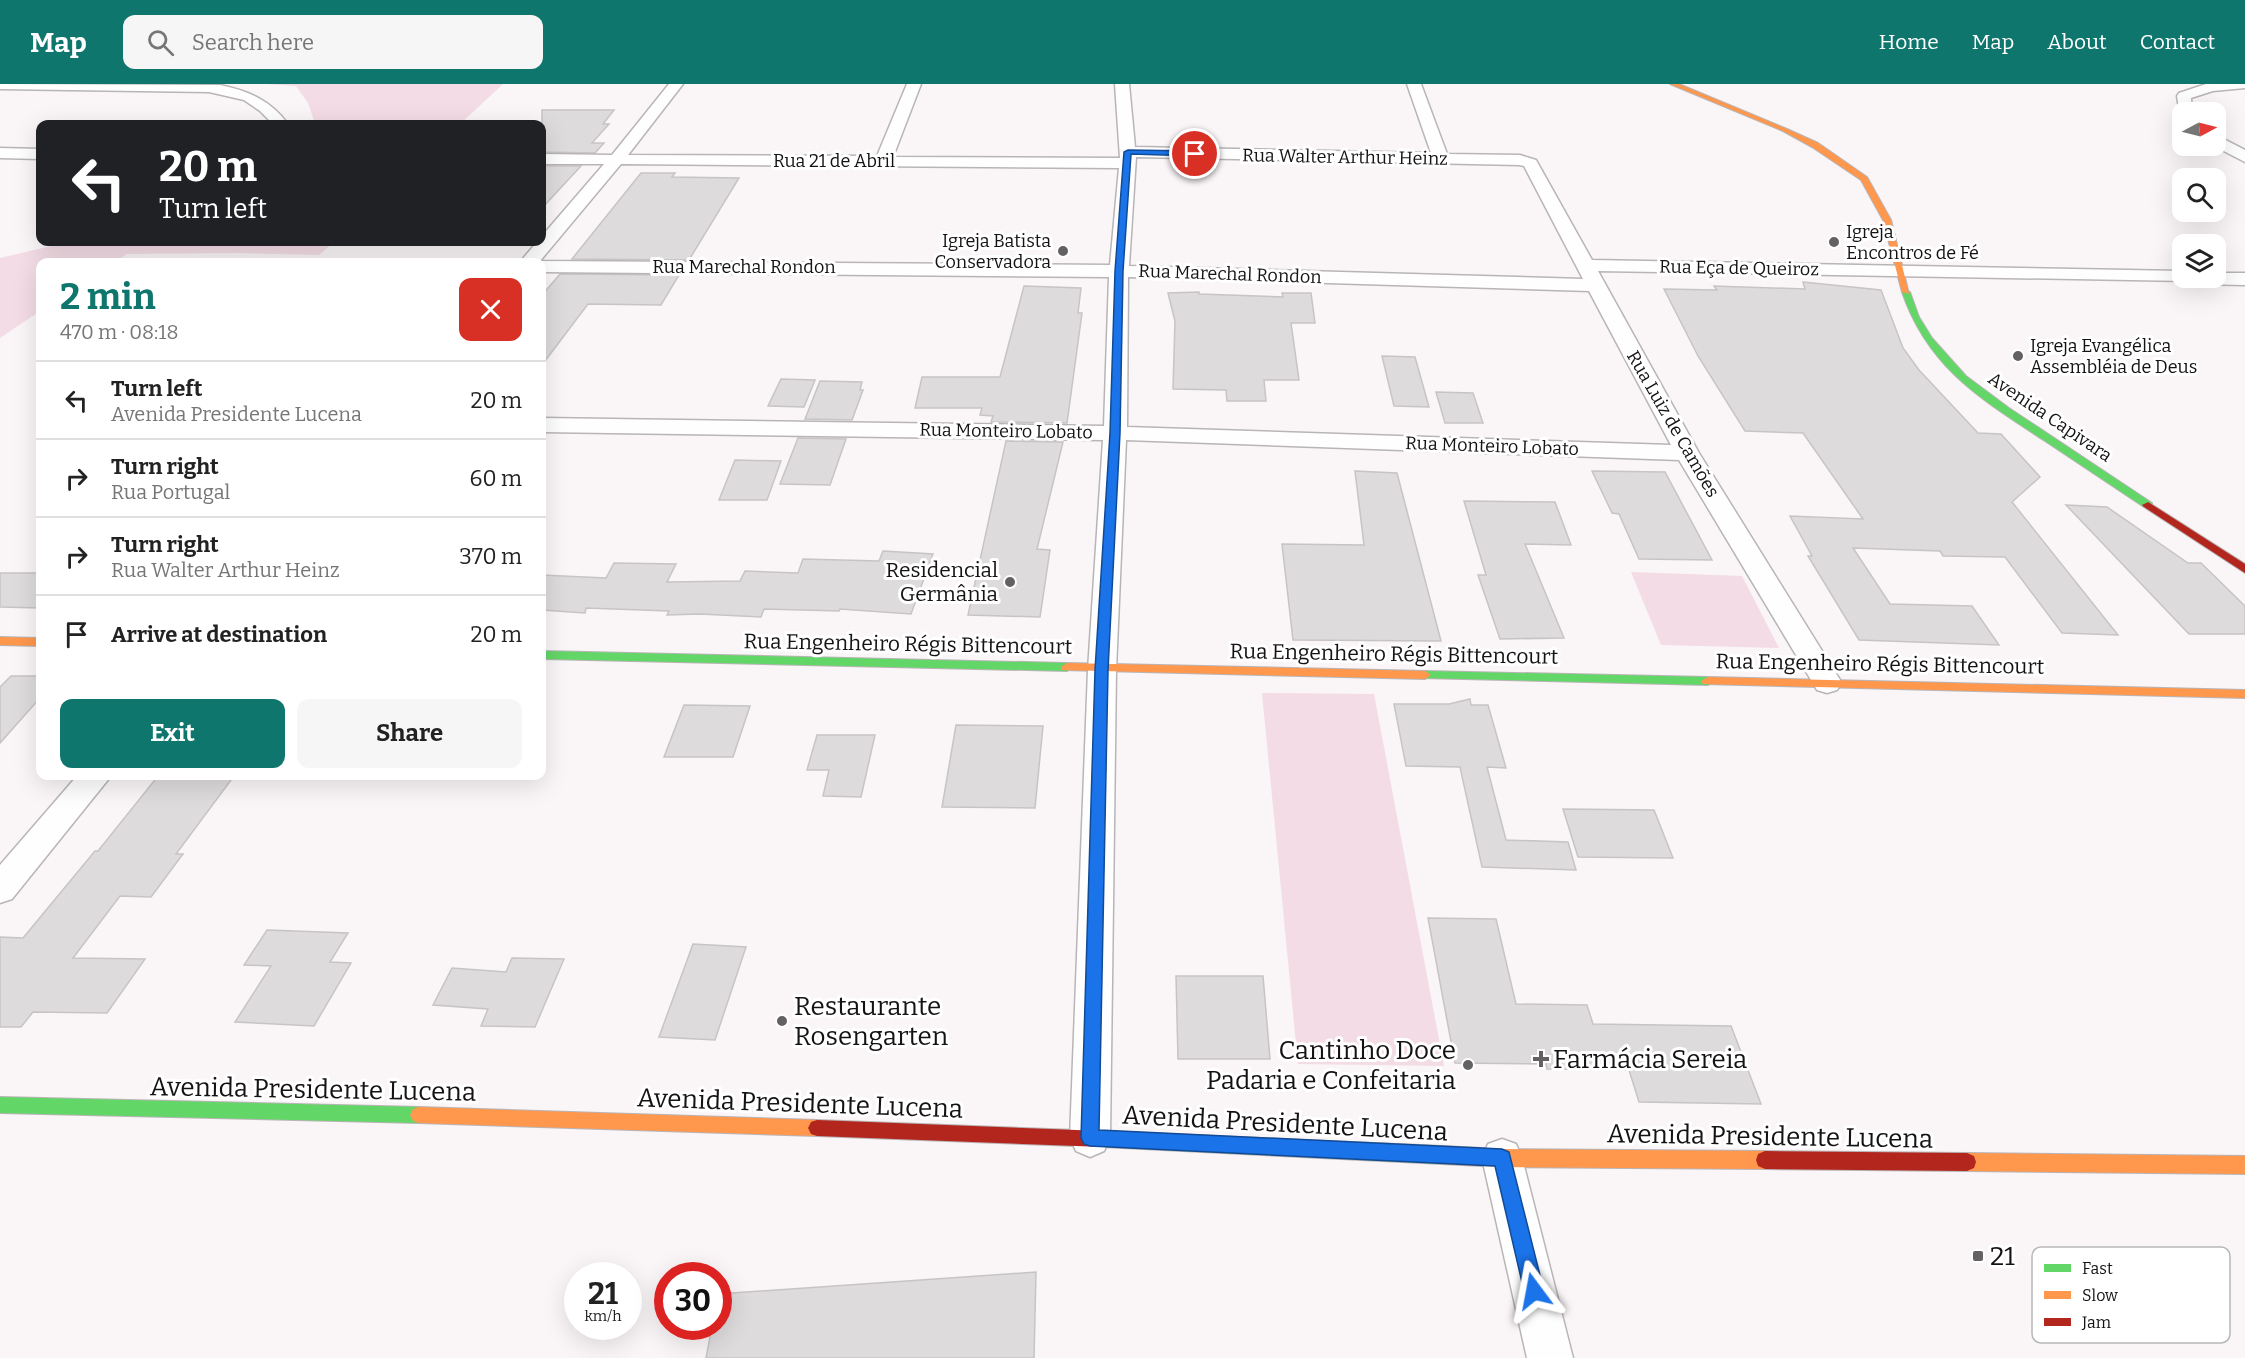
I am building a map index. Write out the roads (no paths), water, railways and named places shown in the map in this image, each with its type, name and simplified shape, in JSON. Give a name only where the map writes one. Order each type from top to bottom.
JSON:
[{"type":"main road","name":"Avenida Capivara","points":[[1672,84],[1785,130],[1815,145],[1864,179],[1887,220],[1911,311],[1936,351],[1983,396],[2245,569]]},
{"type":"main road","points":[[0,641],[36,642]]},
{"type":"main road","name":"Rua Engenheiro Régis Bittencourt","points":[[546,655],[1102,670],[1827,683],[2245,694]]},
{"type":"main road","name":"Avenida Presidente Lucena","points":[[0,1105],[536,1118],[1090,1138],[1502,1158],[2245,1165]]},
{"type":"street","points":[[546,242],[615,161],[676,84]]},
{"type":"street","points":[[883,162],[914,84]]},
{"type":"street","points":[[1090,1138],[1102,670],[1115,433],[1119,271],[1128,158],[1122,84]]},
{"type":"street","points":[[1414,84],[1441,160]]},
{"type":"street","points":[[2184,102],[2184,96],[2211,87],[2245,84]]},
{"type":"street","points":[[0,85],[229,90],[252,97],[271,112],[277,120]]},
{"type":"street","points":[[2226,146],[2245,157]]},
{"type":"street","points":[[0,153],[36,154]]},
{"type":"street","name":"Rua 21 de Abril","points":[[546,159],[883,162],[1128,158]]},
{"type":"street","name":"Rua Walter Arthur Heinz","points":[[1128,158],[1526,161]]},
{"type":"street","name":"Rua Luiz de Camões","points":[[1526,161],[1530,163],[1594,285],[1687,453],[1827,683]]},
{"type":"street","points":[[532,258],[543,246]]},
{"type":"street","name":"Rua Eça de Queiroz","points":[[1584,265],[2172,277]]},
{"type":"street","name":"Rua Marechal Rondon","points":[[546,266],[1119,271],[1594,285]]},
{"type":"street","points":[[2226,279],[2245,279]]},
{"type":"street","name":"Rua Monteiro Lobato","points":[[546,425],[1115,433],[1687,453]]},
{"type":"street","points":[[0,889],[92,780]]},
{"type":"street","points":[[1502,1158],[1550,1358]]},
{"type":"place","name":"Igreja Encontros de Fé","points":[[1834,242]]},
{"type":"place","name":"Igreja Batista Conservadora","points":[[1063,251]]},
{"type":"place","name":"Igreja Evangélica Assembléia de Deus","points":[[2018,356]]},
{"type":"place","name":"Residencial Germânia","points":[[1010,582]]},
{"type":"place","name":"Restaurante Rosengarten","points":[[782,1021]]},
{"type":"place","name":"Farmácia Sereia","points":[[1541,1059]]},
{"type":"place","name":"Cantinho Doce Padaria e Confeitaria","points":[[1468,1065]]},
{"type":"place","name":"21","points":[[1978,1256]]}]
